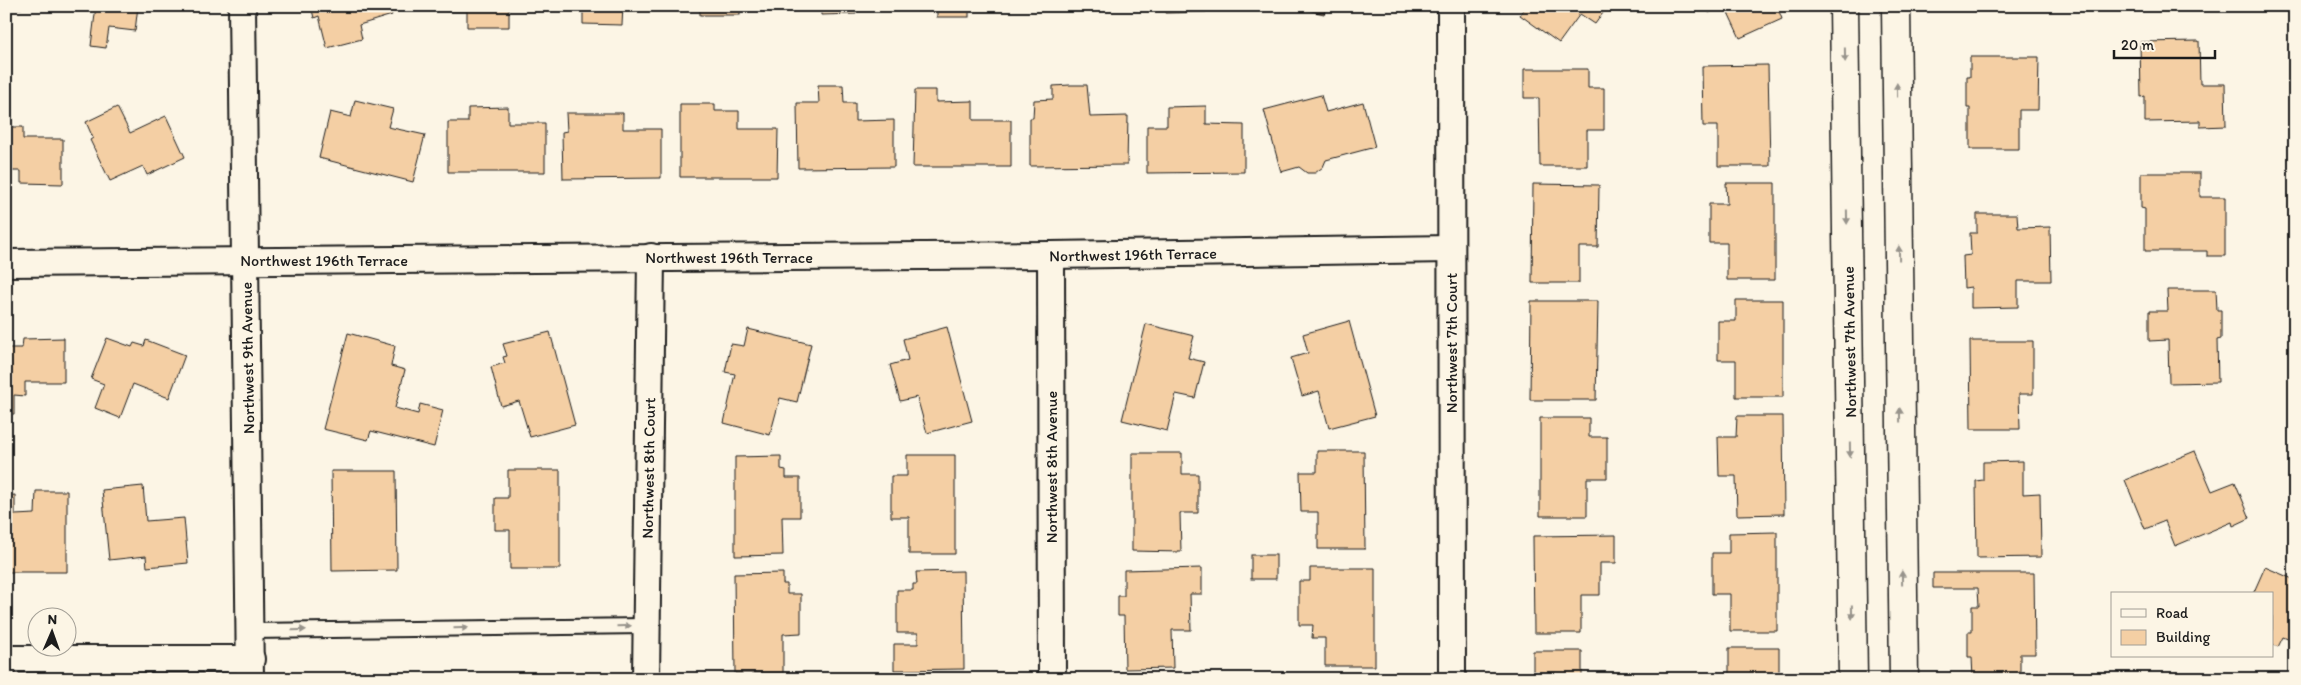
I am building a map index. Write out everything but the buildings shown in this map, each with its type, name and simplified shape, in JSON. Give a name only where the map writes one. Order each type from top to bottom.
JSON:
[{"type":"street","name":"Northwest 9th Avenue","points":[[242,6],[250,669]]},
{"type":"street","name":"Northwest 7th Court","points":[[1450,6],[1452,679]]},
{"type":"street","name":"Northwest 7th Avenue","points":[[1844,6],[1853,679]]},
{"type":"street","points":[[1896,6],[1904,679]]},
{"type":"street","name":"Northwest 196th Terrace","points":[[6,263],[1051,255],[1451,249]]},
{"type":"street","name":"Northwest 8th Avenue","points":[[1051,255],[1052,679]]},
{"type":"street","name":"Northwest 8th Court","points":[[646,679],[651,257]]},
{"type":"street","points":[[6,659],[250,669]]},
{"type":"lane","points":[[250,631],[646,626]]}]
